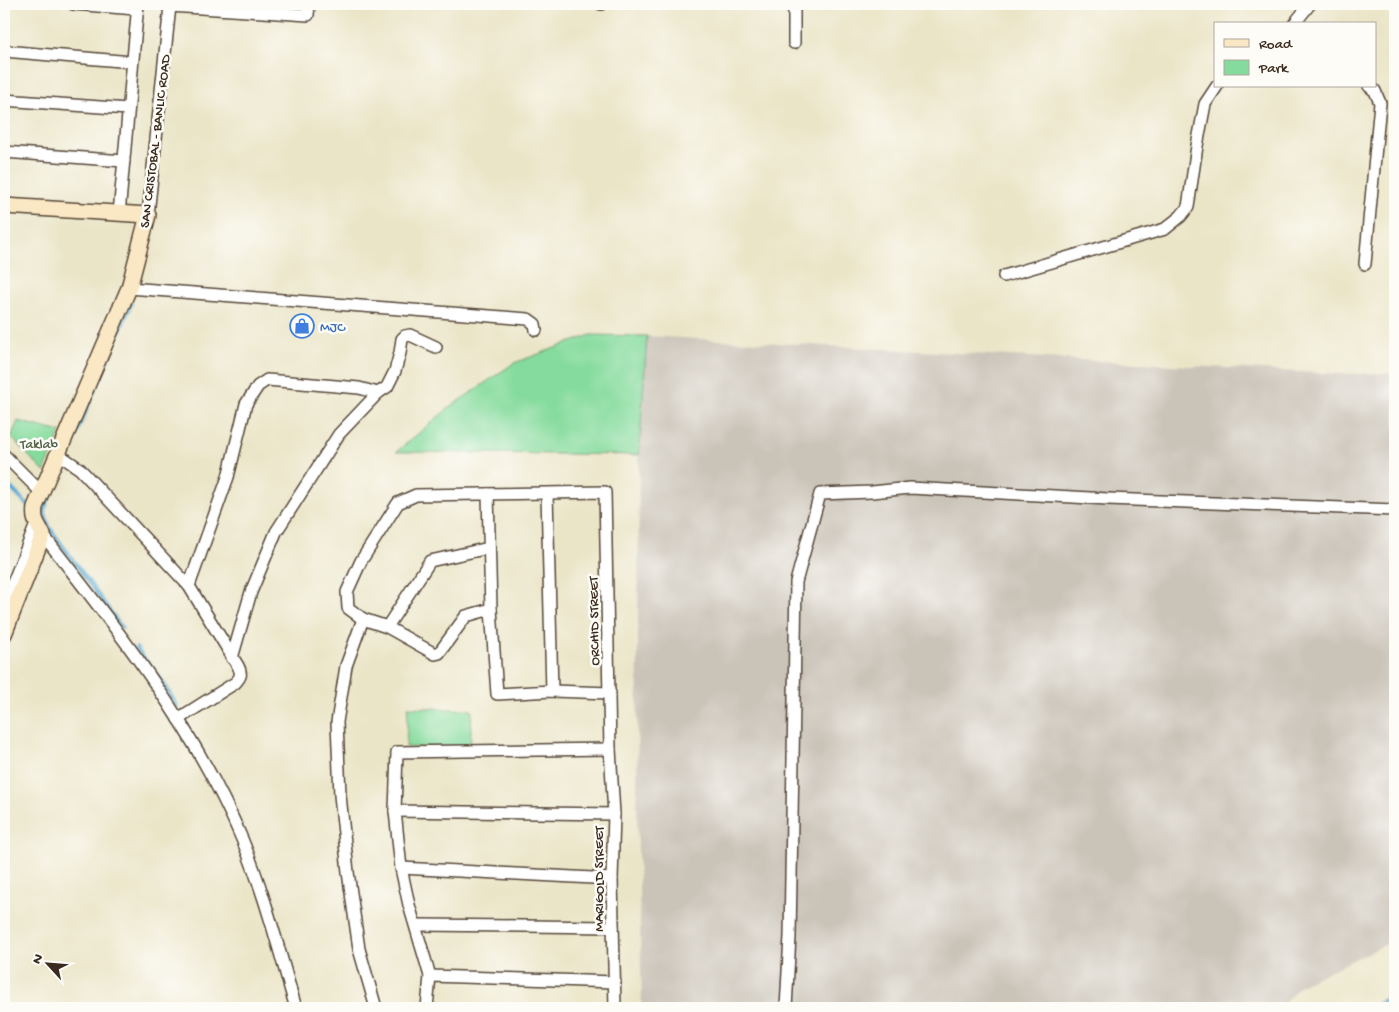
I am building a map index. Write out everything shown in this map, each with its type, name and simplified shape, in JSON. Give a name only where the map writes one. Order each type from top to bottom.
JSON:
[{"type":"street","points":[[73,4],[137,6],[119,214]]},
{"type":"street","name":"SAN CRISTOBAL - BANLIC ROAD","points":[[4,634],[40,530],[34,517],[35,507],[129,288],[148,215],[170,6],[308,14],[309,4]]},
{"type":"street","points":[[794,4],[794,43]]},
{"type":"street","points":[[1296,22],[1310,4]]},
{"type":"street","points":[[4,50],[132,62]]},
{"type":"street","points":[[1004,276],[1165,228],[1181,216],[1188,206],[1205,104],[1216,88]]},
{"type":"street","points":[[1365,264],[1380,103],[1375,91],[1371,88]]},
{"type":"street","points":[[4,100],[128,109]]},
{"type":"street","points":[[4,152],[124,161]]},
{"type":"street","points":[[4,206],[148,215]]},
{"type":"street","points":[[129,288],[528,319],[535,324],[536,330]]},
{"type":"street","points":[[232,658],[251,592],[276,532],[339,434],[387,386],[394,371],[404,336],[410,335],[436,347]]},
{"type":"street","points":[[189,586],[228,477],[246,404],[258,386],[267,380],[274,380],[359,388],[378,393]]},
{"type":"street","points":[[58,454],[80,469],[189,586],[241,673],[240,678],[235,683],[178,719]]},
{"type":"street","points":[[4,455],[41,492]]},
{"type":"street","points":[[786,1008],[790,936],[796,582],[820,494],[910,488],[1108,500],[1395,510]]},
{"type":"street","name":"ORCHID STREET","points":[[547,494],[605,492],[610,749]]},
{"type":"street","points":[[488,494],[497,694],[552,691],[610,694]]},
{"type":"street","points":[[492,609],[466,616],[439,654],[435,654],[387,627],[363,619],[348,608],[347,592],[361,561],[398,503],[416,495],[547,494],[552,691]]},
{"type":"street","points":[[4,602],[40,530],[138,657],[178,719],[207,770],[241,836],[265,901],[296,1008]]},
{"type":"street","points":[[387,627],[430,561],[489,548]]},
{"type":"street","points":[[363,619],[346,666],[337,722],[340,795],[359,949],[376,1008]]},
{"type":"street","points":[[427,1008],[430,976],[409,905],[401,868],[395,811],[397,752],[610,749]]},
{"type":"street","name":"MARIGOLD STREET","points":[[610,749],[614,814],[612,927],[615,1008]]},
{"type":"street","points":[[395,811],[614,814]]},
{"type":"street","points":[[401,868],[612,879]]},
{"type":"street","points":[[416,925],[612,927]]},
{"type":"street","points":[[430,976],[615,982]]},
{"type":"shaded area","points":[[647,336],[1335,374],[1395,373],[1395,940],[1300,985],[1280,1008],[642,1008],[637,810],[639,455]]},
{"type":"green space","points":[[591,335],[647,336],[639,455],[396,452],[450,407],[514,363]]},
{"type":"green space","name":"Taklab","points":[[18,421],[61,432],[44,472],[11,437]]},
{"type":"green space","points":[[408,707],[472,710],[470,750],[406,747]]},
{"type":"water","points":[[1395,992],[1395,1008],[1371,1008],[1375,1004]]},
{"type":"waterway","points":[[122,628],[49,527],[44,510],[131,304]]},
{"type":"waterway","points":[[4,481],[28,506]]},
{"type":"waterway","points":[[136,648],[164,684],[177,706]]},
{"type":"place","name":"MJC","points":[[302,326]]}]
